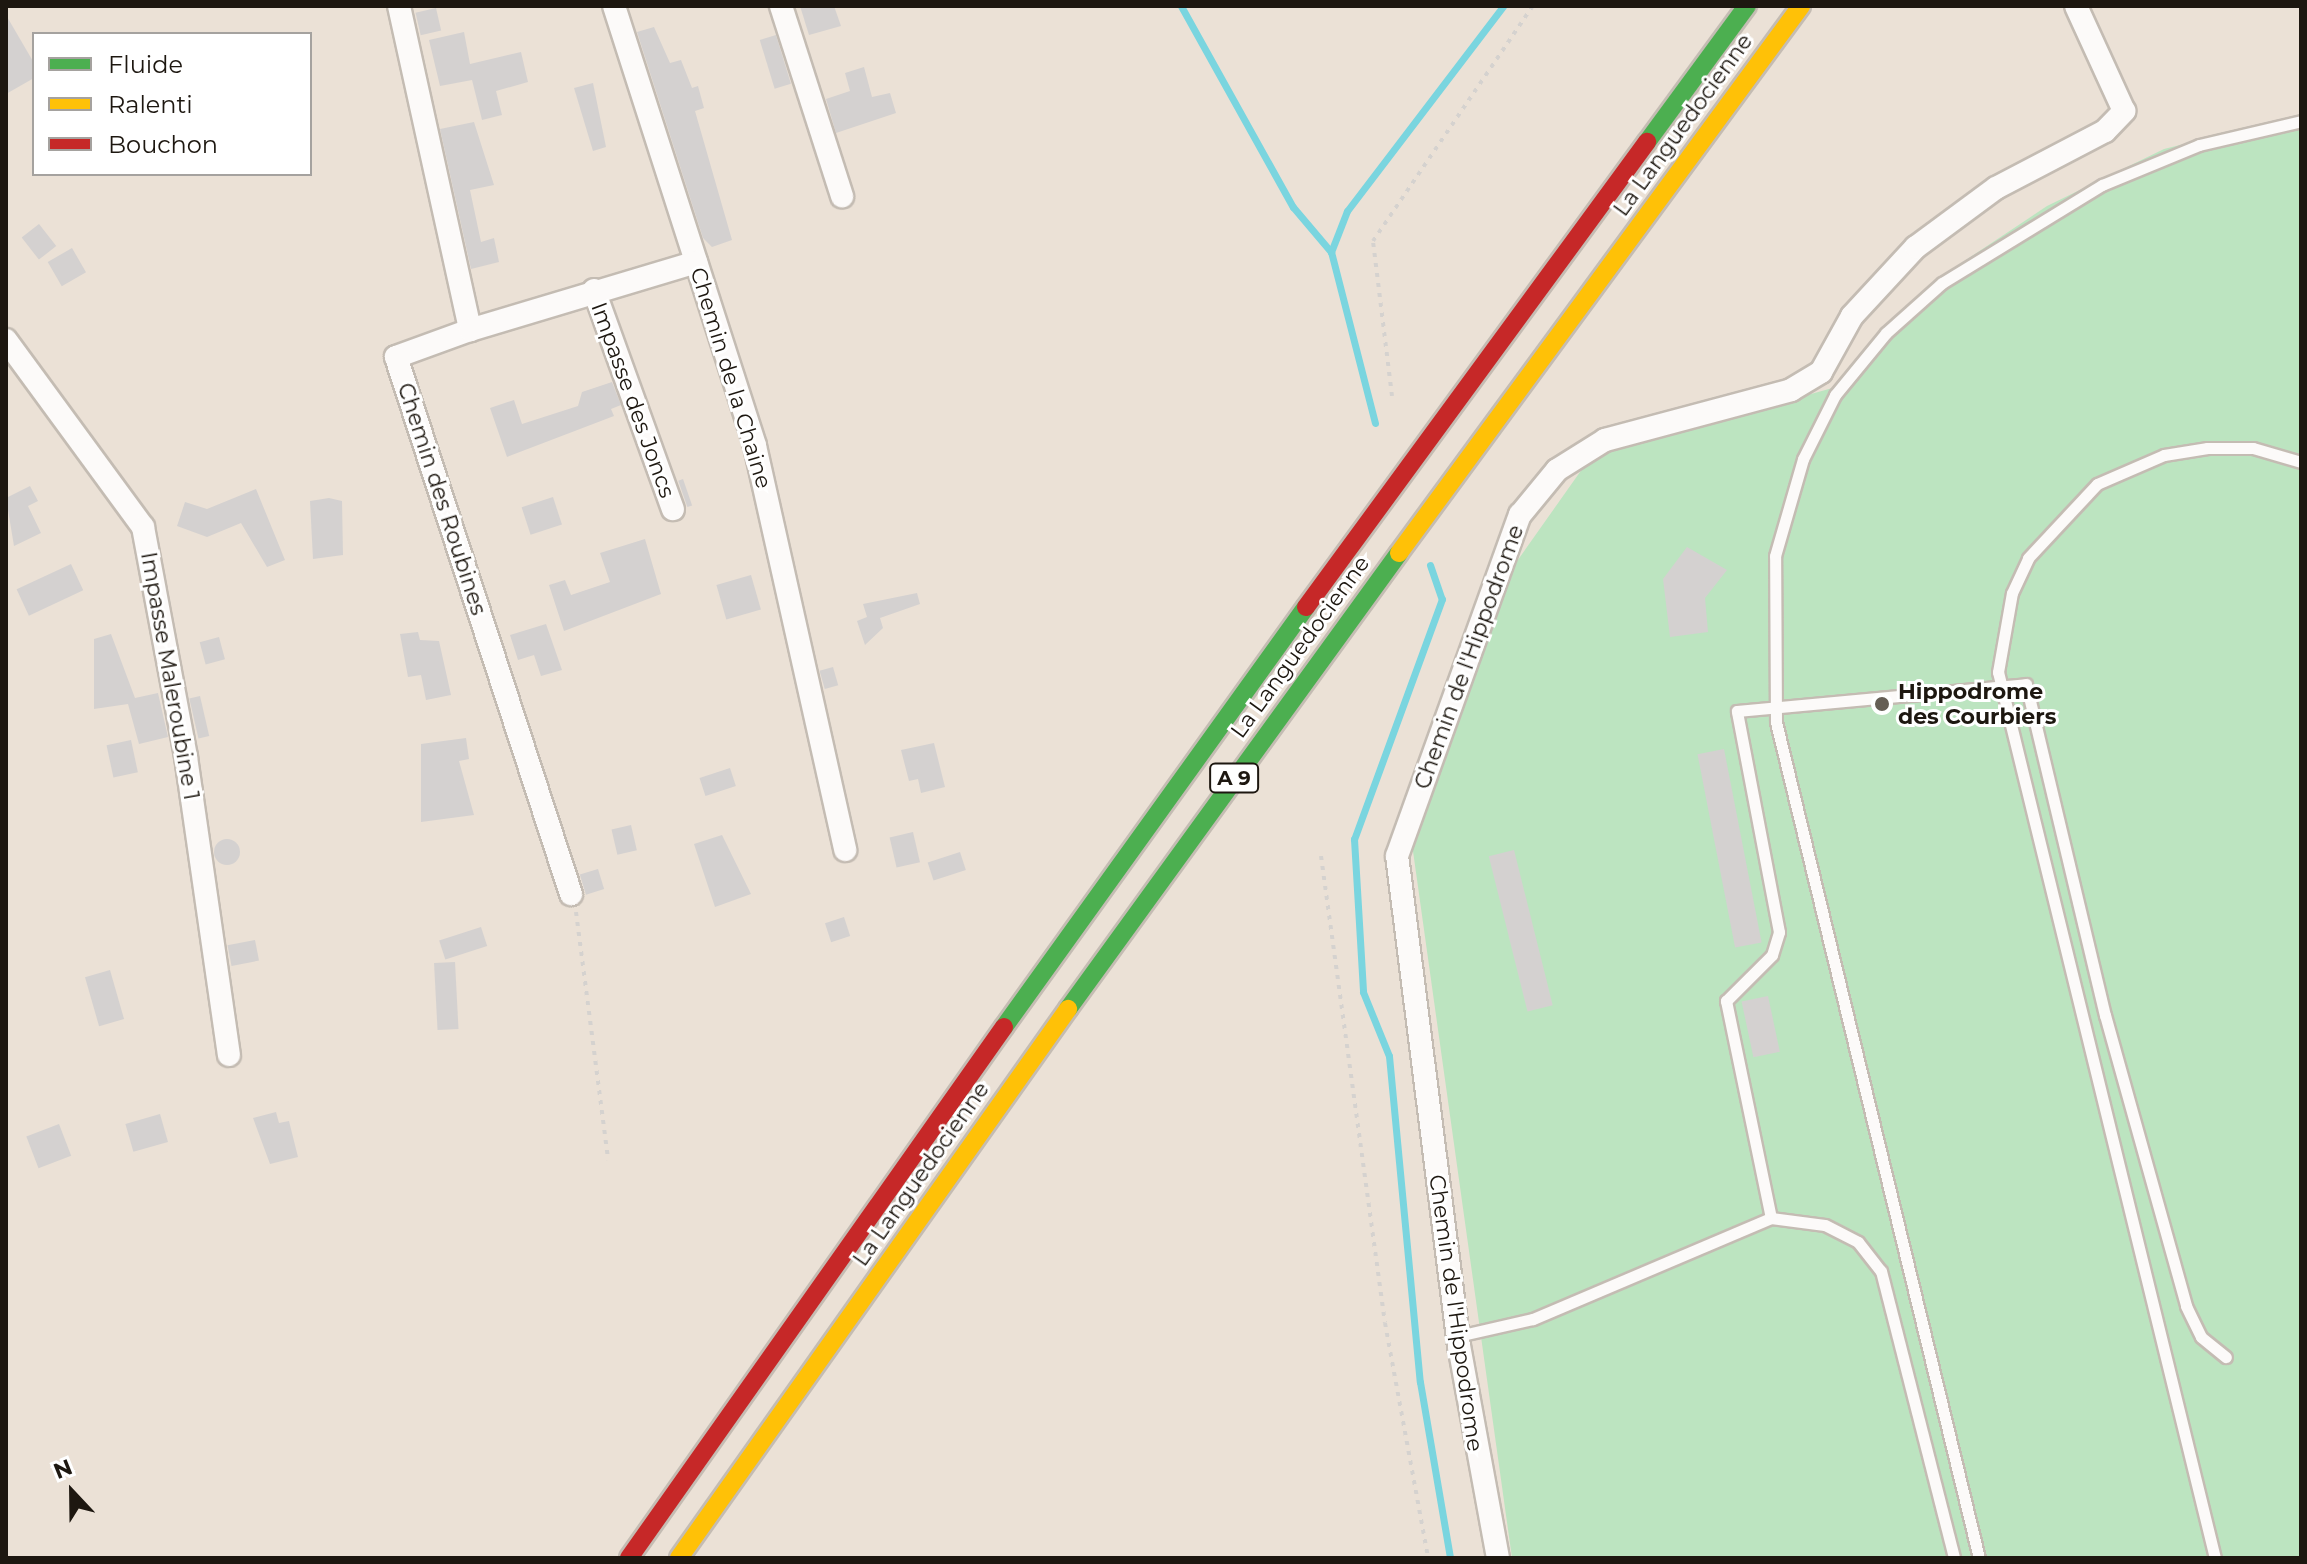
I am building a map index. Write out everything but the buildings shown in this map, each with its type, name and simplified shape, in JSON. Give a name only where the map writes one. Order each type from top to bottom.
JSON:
[{"type":"highway","name":"La Languedocienne","points":[[629,1558],[1172,789],[1747,6]]},
{"type":"highway","name":"La Languedocienne","points":[[679,1558],[1186,843],[1801,6]]},
{"type":"street","points":[[399,6],[470,330],[594,290],[696,262]]},
{"type":"street","name":"Chemin de la Chaine","points":[[614,6],[755,446],[845,850]]},
{"type":"street","points":[[781,6],[842,196]]},
{"type":"street","name":"Chemin de l'Hippodrome","points":[[1498,1558],[1482,1501],[1458,1336],[1397,856],[1520,515],[1557,470],[1605,440],[1791,390],[1821,372],[1852,316],[1916,247],[1996,188],[2105,131],[2124,111],[2076,6]]},
{"type":"street","name":"Impasse des Joncs","points":[[594,290],[673,509]]},
{"type":"street","name":"Chemin des Roubines","points":[[470,330],[396,357],[571,894]]},
{"type":"street","name":"Impasse Maleroubine 1","points":[[6,340],[143,527],[186,757],[229,1055]]},
{"type":"lane","points":[[1979,1558],[1773,708],[1775,556],[1803,459],[1835,395],[1886,333],[1942,283],[2102,185],[2199,145],[2301,121]]},
{"type":"lane","points":[[2215,1558],[2000,686],[2003,635],[2028,558],[2097,484],[2164,455],[2207,448],[2253,448],[2301,462]]},
{"type":"lane","points":[[1771,1218],[1726,1001],[1772,955],[1779,932],[1737,711],[2026,684],[2105,1015],[2186,1306],[2201,1337],[2226,1357]]},
{"type":"lane","points":[[1458,1336],[1533,1319],[1771,1218],[1825,1225],[1858,1242],[1881,1271],[1954,1558]]},
{"type":"path","points":[[1392,396],[1373,241],[1533,6]]},
{"type":"path","points":[[1321,856],[1385,1323],[1428,1558]]},
{"type":"path","points":[[571,894],[608,1160]]},
{"type":"green space","name":"Hippodrome des Courbiers","points":[[2301,115],[2301,1558],[1512,1558],[1412,844],[1515,564],[1592,455],[1836,387],[1882,330],[1939,278],[2047,206],[2164,149]]},
{"type":"waterway","points":[[1181,6],[1293,207],[1331,252]]},
{"type":"waterway","points":[[1375,423],[1331,252],[1347,211],[1503,6]]},
{"type":"waterway","points":[[1430,565],[1442,599],[1354,839],[1363,992],[1389,1056],[1420,1382],[1450,1558]]},
{"type":"traffic: fast","points":[[1647,142],[1747,6]]},
{"type":"traffic: fast","points":[[1068,1009],[1399,553]]},
{"type":"traffic: fast","points":[[1004,1027],[1306,607]]},
{"type":"traffic: slow","points":[[1399,553],[1801,6]]},
{"type":"traffic: slow","points":[[679,1558],[1068,1009]]},
{"type":"traffic: jam","points":[[1306,607],[1647,142]]},
{"type":"traffic: jam","points":[[629,1558],[1004,1027]]},
{"type":"place","name":"Hippodrome des Courbiers","points":[[1882,704]]}]
